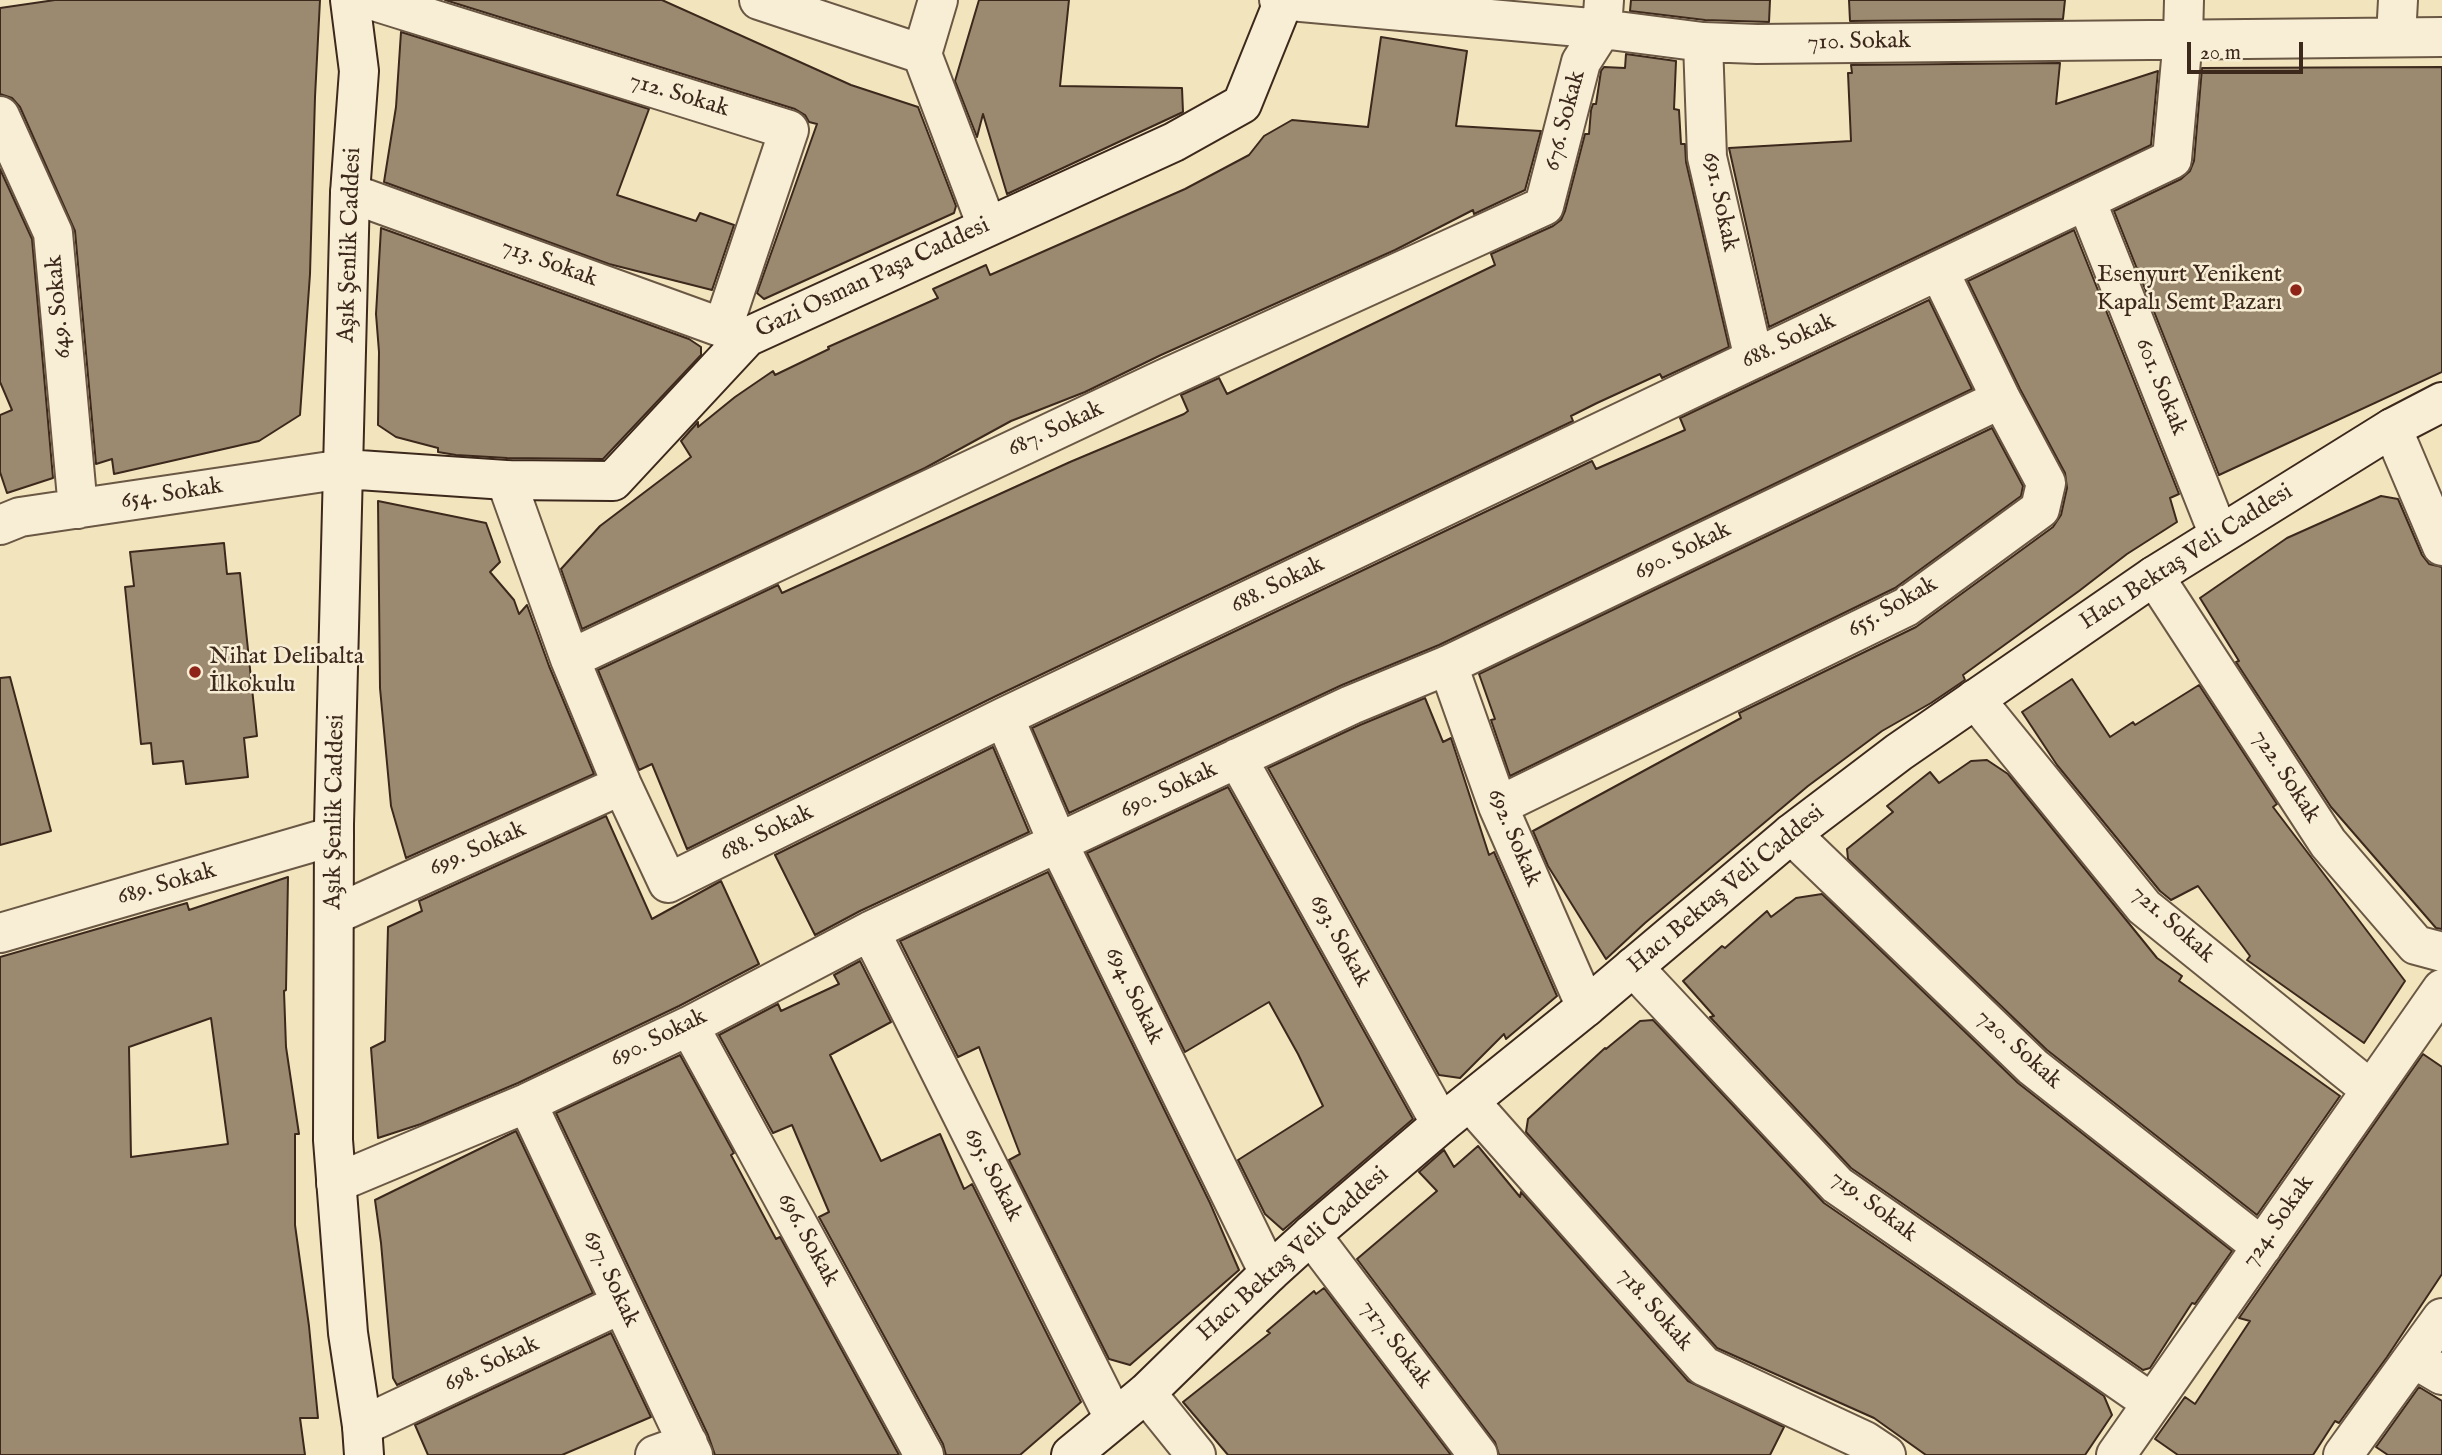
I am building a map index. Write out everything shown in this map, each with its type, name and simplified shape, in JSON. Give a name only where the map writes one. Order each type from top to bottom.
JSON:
[{"type":"street","name":"Aşık Şenlik Caddesi","points":[[350,0],[359,71],[350,193],[334,836],[333,1140],[348,1333],[363,1440]]},
{"type":"street","name":"712. Sokak","points":[[370,0],[789,130],[735,332]]},
{"type":"street","points":[[759,0],[922,54]]},
{"type":"street","points":[[938,0],[922,54],[988,226]]},
{"type":"street","points":[[2183,38],[2184,0]]},
{"type":"street","points":[[2396,37],[2398,0]]},
{"type":"street","name":"Gazi Osman Paşa Caddesi","points":[[344,469],[506,480],[613,481],[735,332],[988,226],[1174,142],[1242,104],[1282,1]]},
{"type":"street","name":"710. Sokak","points":[[1282,1],[1603,15],[1703,42],[1758,44],[2442,37]]},
{"type":"street","name":"676. Sokak","points":[[1544,206],[1581,62],[1603,15]]},
{"type":"street","name":"688. Sokak","points":[[506,480],[570,659],[622,785],[668,883],[1004,717],[2172,159],[2183,38]]},
{"type":"street","name":"691. Sokak","points":[[1703,42],[1707,157],[1754,359]]},
{"type":"street","name":"649. Sokak","points":[[0,116],[53,233],[78,509]]},
{"type":"street","name":"713. Sokak","points":[[350,193],[735,332]]},
{"type":"street","name":"601. Sokak","points":[[2086,200],[2219,535]]},
{"type":"street","name":"687. Sokak","points":[[570,659],[1164,379],[1544,206]]},
{"type":"street","name":"655. Sokak","points":[[1498,806],[1906,607],[2040,509],[2046,483],[2001,399],[1939,271]]},
{"type":"street","name":"690. Sokak","points":[[337,1183],[527,1103],[689,1026],[870,931],[1351,705],[1448,665],[2001,399]]},
{"type":"street","name":"Hacı Bektaş Veli Caddesi","points":[[1071,1455],[1146,1393],[1311,1235],[1791,834],[1899,752],[2154,576],[2392,428],[2442,402]]},
{"type":"street","points":[[2392,428],[2442,547]]},
{"type":"street","name":"654. Sokak","points":[[0,525],[20,517],[344,469]]},
{"type":"street","name":"722. Sokak","points":[[2154,576],[2328,842],[2416,945],[2442,952]]},
{"type":"street","name":"692. Sokak","points":[[1448,665],[1498,806],[1586,1007]]},
{"type":"street","name":"721. Sokak","points":[[1975,699],[2144,907],[2371,1090]]},
{"type":"street","name":"694. Sokak","points":[[1004,717],[1058,843],[1269,1273]]},
{"type":"street","name":"693. Sokak","points":[[1237,758],[1455,1113]]},
{"type":"street","name":"699. Sokak","points":[[334,915],[622,785]]},
{"type":"street","name":"720. Sokak","points":[[1791,834],[2033,1068],[2262,1247]]},
{"type":"street","name":"689. Sokak","points":[[0,933],[334,836]]},
{"type":"street","name":"695. Sokak","points":[[870,931],[1114,1418]]},
{"type":"street","name":"719. Sokak","points":[[1633,967],[1837,1185],[2152,1403]]},
{"type":"street","name":"724. Sokak","points":[[2116,1455],[2442,989]]},
{"type":"street","name":"696. Sokak","points":[[689,1026],[924,1455]]},
{"type":"street","name":"697. Sokak","points":[[527,1103],[621,1304],[679,1451]]},
{"type":"street","name":"718. Sokak","points":[[1455,1113],[1704,1366],[1865,1441],[1886,1455]]},
{"type":"street","name":"717. Sokak","points":[[1311,1235],[1478,1455]]},
{"type":"street","name":"698. Sokak","points":[[363,1440],[621,1304]]},
{"type":"street","points":[[2343,1455],[2428,1367],[2442,1318]]},
{"type":"street","points":[[1146,1393],[1196,1455]]},
{"type":"building","points":[[55,0],[320,0],[310,274],[300,415],[259,441],[114,474],[112,459],[96,464],[75,231],[20,107],[12,98],[0,94],[0,8]]},
{"type":"building","points":[[445,0],[662,0],[851,85],[918,107],[956,206],[954,213],[764,299],[757,293],[817,124],[809,122],[805,115],[795,109]]},
{"type":"building","points":[[979,0],[1069,0],[1060,86],[1182,88],[1183,112],[1007,194],[983,114],[977,137],[955,81]]},
{"type":"building","points":[[1631,0],[1770,0],[1769,22],[1705,20],[1630,11]]},
{"type":"building","points":[[1849,0],[2065,0],[2063,19],[1850,21]]},
{"type":"building","points":[[401,32],[649,109],[617,195],[696,221],[700,213],[734,225],[712,290],[609,264],[384,182],[396,107]]},
{"type":"building","points":[[1381,37],[1467,51],[1456,126],[1541,131],[1525,190],[1474,214],[1473,210],[1395,250],[1085,392],[1011,421],[925,468],[582,629],[561,569],[600,526],[691,457],[681,441],[698,422],[698,427],[773,371],[775,375],[829,349],[828,347],[938,298],[933,289],[986,265],[990,275],[1185,189],[1249,155],[1264,136],[1292,120],[1368,127]]},
{"type":"building","points":[[1626,54],[1676,61],[1674,109],[1679,110],[1681,144],[1685,144],[1686,162],[1729,347],[1662,378],[1660,374],[1597,403],[1571,416],[1573,421],[994,697],[687,849],[652,764],[639,770],[598,670],[778,585],[782,593],[1070,462],[1184,414],[1188,411],[1181,395],[1219,378],[1227,394],[1495,265],[1491,254],[1561,220],[1585,134],[1589,134],[1591,110],[1593,104],[1596,104],[1601,71],[1604,67],[1625,68]]},
{"type":"building","points":[[2060,63],[2056,104],[2158,71],[2151,145],[1769,327],[1729,148],[1851,141],[1848,73],[1852,73],[1851,65]]},
{"type":"building","name":"Esenyurt Yenikent Kapalı Semt Pazarı","points":[[2442,67],[2442,372],[2219,475],[2114,211],[2181,179],[2190,171],[2194,161],[2202,68]]},
{"type":"building","points":[[0,169],[32,239],[53,478],[7,493],[0,472],[0,415],[12,410],[0,382]]},
{"type":"building","points":[[381,228],[689,339],[701,347],[701,355],[603,459],[456,455],[438,452],[438,448],[396,437],[378,425],[379,352],[376,314]]},
{"type":"building","points":[[2074,230],[2179,494],[2170,498],[2177,522],[2127,554],[1963,675],[1965,680],[1882,731],[1808,786],[1606,959],[1548,866],[1533,831],[1741,718],[1739,713],[1916,627],[2053,527],[2061,515],[2067,488],[2065,473],[2020,389],[1968,281]]},
{"type":"building","points":[[1929,300],[1972,389],[1439,645],[1342,685],[1069,813],[1032,728],[1592,461],[1596,469],[1685,430],[1680,418]]},
{"type":"building","points":[[1992,428],[2023,486],[2021,496],[1895,588],[1510,776],[1491,720],[1495,719],[1479,674]]},
{"type":"building","points":[[2381,496],[2398,499],[2422,555],[2429,564],[2442,567],[2442,929],[2436,928],[2331,807],[2236,662],[2239,661],[2200,598],[2287,538]]},
{"type":"building","points":[[378,501],[486,523],[500,562],[490,572],[514,600],[519,614],[527,605],[594,774],[406,858],[391,806],[380,688]]},
{"type":"building","points":[[224,543],[227,574],[240,573],[257,736],[244,738],[248,777],[186,784],[183,761],[153,764],[151,743],[141,744],[125,587],[134,586],[130,552]]},
{"type":"building","points":[[10,677],[51,831],[0,845],[0,678]]},
{"type":"building","points":[[2072,679],[2110,737],[2133,722],[2135,725],[2199,685],[2277,804],[2273,807],[2405,981],[2364,1043],[2247,960],[2250,956],[2198,886],[2171,900],[2160,891],[2057,765],[2022,712]]},
{"type":"building","points":[[1425,698],[1443,742],[1451,738],[1489,855],[1494,852],[1557,996],[1506,1039],[1504,1034],[1460,1078],[1439,1075],[1268,768]]},
{"type":"building","points":[[993,747],[1029,832],[860,911],[815,935],[775,855]]},
{"type":"building","points":[[1987,760],[2008,774],[2157,958],[2182,976],[2179,981],[2340,1096],[2257,1215],[2047,1050],[1848,859],[1847,849],[1893,812],[1887,806],[1930,772],[1939,783],[1971,761]]},
{"type":"building","points":[[1228,787],[1413,1119],[1283,1230],[1265,1214],[1238,1160],[1323,1106],[1298,1054],[1269,1002],[1185,1052],[1087,853]]},
{"type":"building","points":[[606,816],[652,919],[721,881],[759,964],[679,1006],[518,1083],[421,1124],[378,1138],[371,1048],[385,1041],[388,927],[422,911],[419,901]]},
{"type":"building","points":[[1048,872],[1210,1203],[1239,1270],[1130,1365],[1109,1359],[1009,1160],[1020,1154],[979,1047],[958,1057],[900,941]]},
{"type":"building","points":[[288,877],[284,991],[286,1047],[299,1134],[295,1134],[295,1225],[318,1418],[300,1418],[305,1455],[0,1455],[0,957],[187,903],[189,910]],"holes":[[[211,1018],[228,1144],[131,1157],[129,1047]]]},
{"type":"building","points":[[1822,894],[2018,1083],[2232,1251],[2195,1304],[2192,1303],[2150,1368],[2143,1370],[1851,1168],[1710,1017],[1714,1016],[1683,981],[1767,911],[1771,917],[1796,898]]},
{"type":"building","points":[[860,961],[891,1022],[830,1055],[881,1161],[940,1134],[964,1189],[972,1184],[1081,1402],[1020,1455],[946,1455],[943,1444],[819,1217],[829,1212],[792,1125],[773,1133],[719,1035],[778,1004],[781,1011],[839,984],[834,975]]},
{"type":"building","points":[[1653,1020],[1824,1203],[2104,1396],[2112,1415],[2085,1455],[1926,1455],[1874,1418],[1717,1348],[1526,1132],[1528,1119],[1605,1048],[1640,1021]]},
{"type":"building","points":[[2423,1054],[2442,1067],[2442,1274],[2387,1357],[2339,1423],[2335,1421],[2313,1455],[2178,1455],[2155,1439],[2185,1397],[2195,1404],[2250,1321],[2239,1318]]},
{"type":"building","points":[[680,1055],[734,1153],[731,1155],[776,1239],[780,1237],[899,1455],[715,1455],[556,1113]]},
{"type":"building","points":[[516,1131],[593,1293],[397,1385],[393,1378],[375,1200]]},
{"type":"building","points":[[1478,1146],[1520,1197],[1521,1192],[1688,1381],[1784,1427],[1770,1455],[1499,1455],[1495,1442],[1357,1259],[1437,1191],[1419,1172],[1444,1150],[1454,1167]]},
{"type":"building","points":[[1324,1288],[1451,1455],[1228,1455],[1183,1402],[1270,1333],[1267,1331],[1314,1291],[1316,1294]]},
{"type":"building","points":[[611,1333],[651,1417],[562,1455],[428,1455],[415,1425]]},
{"type":"building","points":[[2419,1387],[2442,1401],[2442,1455],[2388,1455],[2376,1447]]},
{"type":"place","name":"Esenyurt Yenikent Kapalı Semt Pazarı","points":[[2296,290]]},
{"type":"place","name":"Nihat Delibalta İlkokulu","points":[[195,672]]}]
